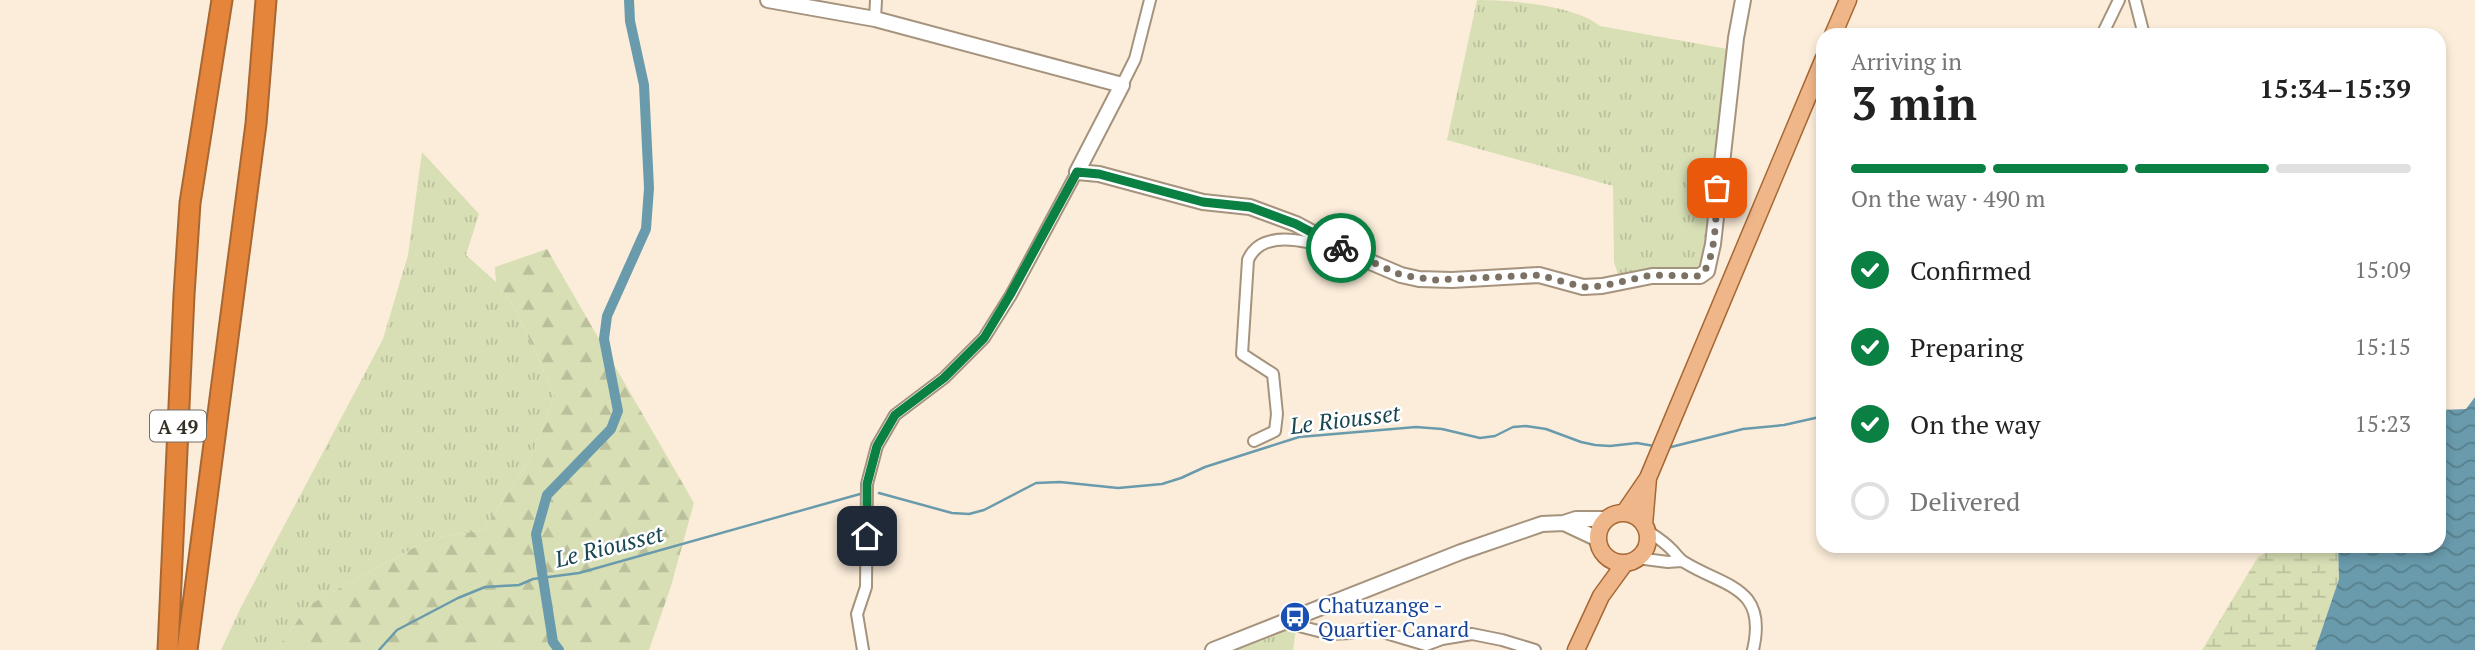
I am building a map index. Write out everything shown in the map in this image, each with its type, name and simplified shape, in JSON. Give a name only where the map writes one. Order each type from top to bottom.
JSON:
[{"type":"highway","name":"A 49","points":[[168,650],[188,228],[204,105],[222,0]]},
{"type":"highway","name":"A 49","points":[[187,650],[256,124],[266,0]]},
{"type":"main road","points":[[1836,28],[1848,0]]},
{"type":"main road","points":[[1601,596],[1605,556],[1598,540],[1600,528],[1607,519],[1624,513],[1648,478],[1816,77]]},
{"type":"main road","points":[[1576,650],[1601,596],[1647,545],[1645,527],[1648,478]]},
{"type":"main road","points":[[1624,513],[1635,517],[1645,527]]},
{"type":"main road","points":[[1605,556],[1615,562],[1631,561]]},
{"type":"street","points":[[768,0],[875,19],[1122,85]]},
{"type":"street","points":[[875,19],[876,0]]},
{"type":"street","points":[[863,650],[857,614],[866,587],[867,484],[877,446],[895,415],[944,378],[984,338],[1077,172],[1135,59],[1150,0]]},
{"type":"street","points":[[1254,441],[1275,430],[1278,414],[1273,374],[1242,354],[1248,260],[1250,254],[1268,242],[1283,238],[1328,248],[1419,279],[1539,275],[1583,287],[1602,286],[1652,275],[1700,276],[1707,271],[1713,244],[1736,38],[1743,0]]},
{"type":"street","points":[[2105,28],[2119,0]]},
{"type":"street","points":[[2135,0],[2142,28]]},
{"type":"street","points":[[1077,172],[1099,174],[1203,202],[1250,207],[1296,224],[1365,260]]},
{"type":"street","points":[[1213,650],[1473,548],[1542,524],[1564,523],[1576,519],[1607,519]]},
{"type":"street","points":[[1564,523],[1598,540]]},
{"type":"street","points":[[1645,527],[1672,549],[1681,561],[1736,588],[1745,597],[1755,617],[1757,628],[1753,650]]},
{"type":"street","points":[[1631,561],[1681,561]]},
{"type":"street","points":[[1295,617],[1299,625],[1330,634],[1351,633],[1369,628],[1426,645],[1442,639],[1472,634],[1535,650]]},
{"type":"green space","points":[[1477,0],[1541,5],[1574,13],[1600,26],[1733,50],[1706,258],[1701,271],[1619,278],[1614,262],[1613,186],[1447,140]]},
{"type":"green space","points":[[422,152],[479,214],[466,255],[496,282],[516,310],[555,396],[531,456],[484,530],[432,538],[309,605],[276,650],[221,650],[241,607],[383,339],[408,255]]},
{"type":"green space","points":[[547,249],[694,503],[671,586],[649,650],[276,650],[309,605],[432,538],[484,530],[531,456],[555,396],[516,310],[496,282],[495,267]]},
{"type":"green space","points":[[2266,553],[2338,553],[2339,579],[2315,650],[2202,650],[2258,557]]},
{"type":"green space","points":[[1287,628],[1296,629],[1293,650],[1234,650]]},
{"type":"water","points":[[2475,397],[2475,650],[2315,650],[2339,579],[2338,553],[2446,553],[2446,410],[2466,409]]},
{"type":"waterway","points":[[559,650],[553,642],[536,534],[547,495],[611,429],[618,411],[604,339],[607,316],[646,229],[649,188],[644,85],[630,21],[629,0]]},
{"type":"waterway","name":"Le Riousset","points":[[1667,448],[1743,429],[1784,425],[1816,418]]},
{"type":"waterway","name":"Le Riousset","points":[[879,493],[952,513],[969,514],[984,510],[1036,483],[1060,482],[1118,488],[1162,484],[1205,467],[1299,437],[1416,427],[1442,429],[1480,438],[1495,436],[1513,427],[1526,426],[1546,429],[1595,445],[1637,443],[1654,446]]},
{"type":"waterway","name":"Le Riousset","points":[[379,650],[397,630],[485,587],[519,585],[533,579],[579,573],[860,494]]},
{"type":"way so far","points":[[1341,248],[1401,275],[1419,279],[1539,275],[1583,287],[1602,286],[1652,275],[1700,276],[1707,271],[1713,244],[1717,188]]},
{"type":"place","name":"Chatuzange - Quartier Canard","points":[[1295,617]]},
{"type":"route","points":[[867,536],[867,484],[877,446],[895,415],[944,378],[984,338],[1077,172],[1099,174],[1203,202],[1250,207],[1296,224],[1341,248]]}]
